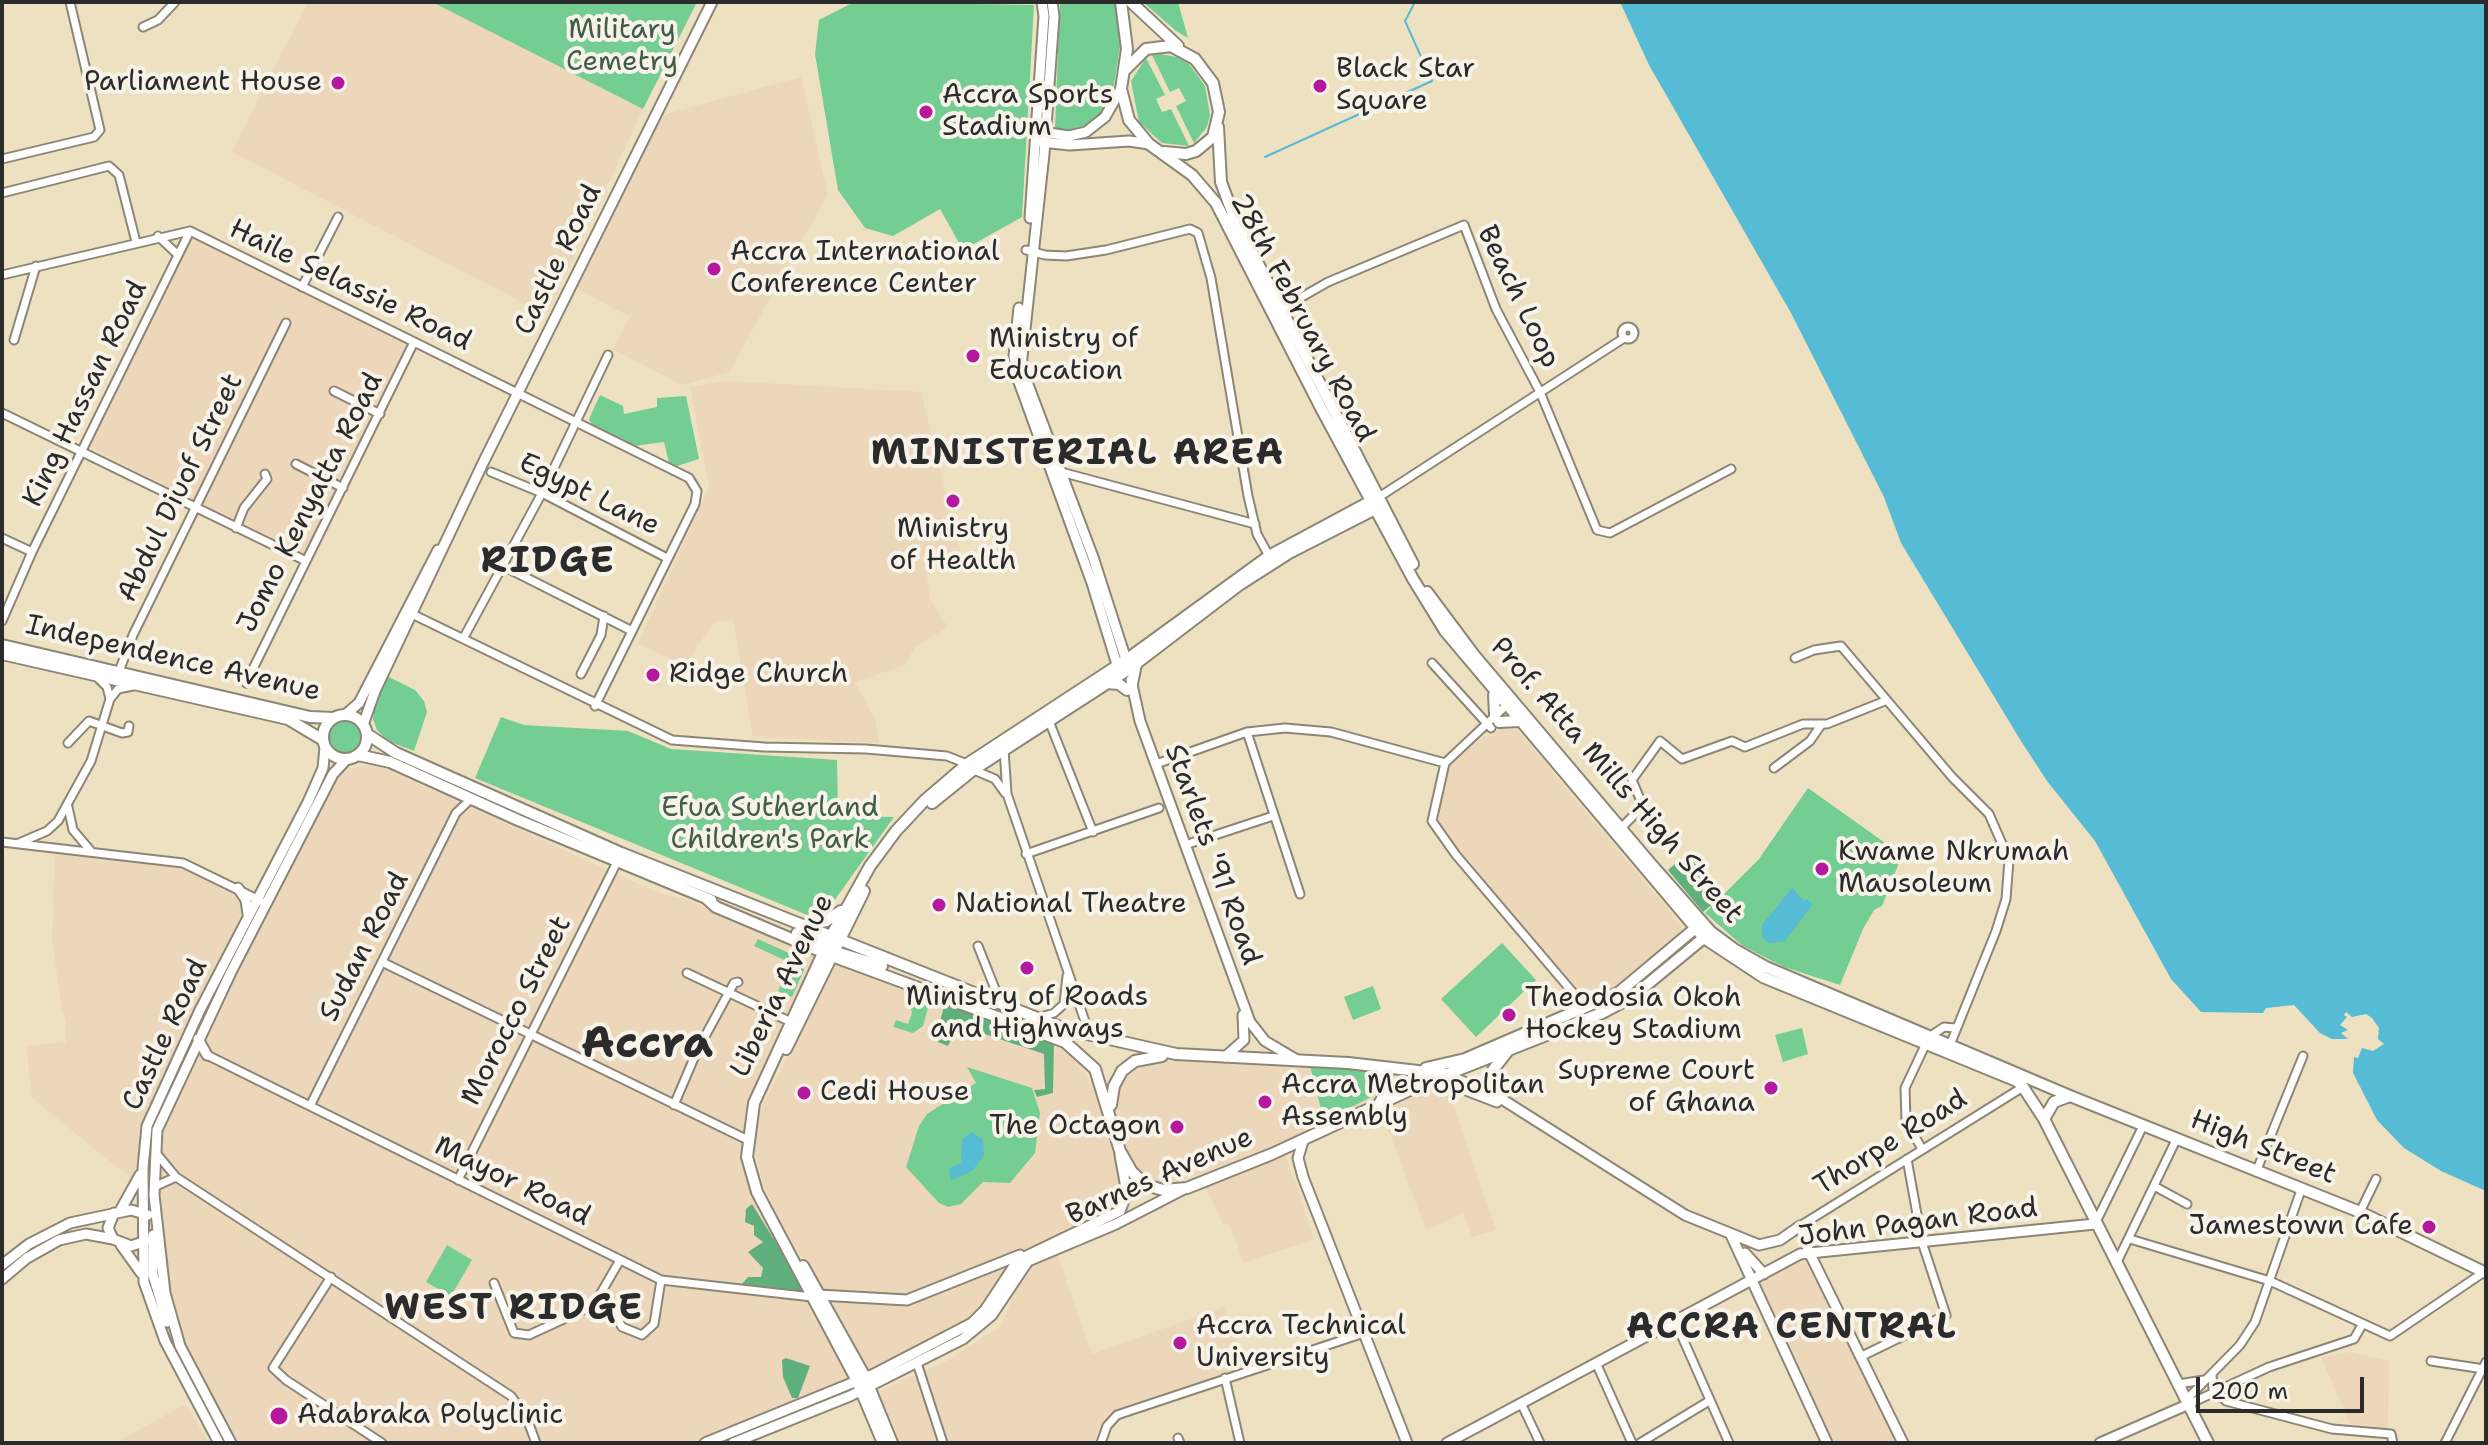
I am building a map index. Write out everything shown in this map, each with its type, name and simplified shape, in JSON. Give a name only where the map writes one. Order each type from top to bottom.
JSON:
[{"type":"main road","name":"Castle Road","points":[[339,717],[359,703],[447,538],[712,2]]},
{"type":"main road","name":"Starlets '91 Road","points":[[1042,2],[1046,135],[1015,368],[1047,464],[1124,665]]},
{"type":"main road","points":[[1046,135],[1069,136],[1095,127],[1114,106],[1124,72],[1126,34],[1121,2]]},
{"type":"main road","points":[[1131,2],[1205,70],[1213,83],[1219,112],[1218,127],[1206,145],[1196,151],[1174,154],[1162,151]]},
{"type":"main road","name":"Starlets '91 Road","points":[[1046,64],[1054,5]]},
{"type":"main road","points":[[1124,72],[1146,49],[1158,46],[1183,50]]},
{"type":"main road","points":[[1121,89],[1129,120],[1149,144]]},
{"type":"main road","name":"28th February Road","points":[[1218,127],[1224,192],[1279,310],[1378,505]]},
{"type":"main road","name":"Starlets '91 Road","points":[[1046,135],[1048,146],[1044,154],[1029,252],[1021,366],[1068,488],[1140,721],[1242,1003],[1255,1031],[1297,1060]]},
{"type":"main road","name":"28th February Road","points":[[1046,135],[1149,144],[1162,151],[1205,188],[1216,203],[1364,487],[1378,505]]},
{"type":"main road","points":[[1047,464],[1054,466],[1068,488]]},
{"type":"main road","points":[[1364,487],[1361,511],[1378,505]]},
{"type":"main road","name":"Liberia Avenue","points":[[749,1140],[765,1091],[849,904],[896,831],[956,773],[1004,749],[1049,721],[1269,556],[1378,505]]},
{"type":"main road","name":"Prof. Atta Mills High Street","points":[[1378,505],[1429,608],[1492,690],[1621,828],[1698,925]]},
{"type":"main road","name":"Prof. Atta Mills High Street","points":[[1378,505],[1440,612],[1513,709],[1707,935],[1754,961],[2020,1080]]},
{"type":"main road","name":"Liberia Avenue","points":[[1124,665],[1239,585],[1361,511]]},
{"type":"main road","name":"Castle Road","points":[[365,729],[375,691],[414,615],[447,538]]},
{"type":"main road","name":"Independence Avenue","points":[[2,645],[310,717],[339,717]]},
{"type":"main road","name":"Independence Avenue","points":[[2,654],[288,719],[324,743]]},
{"type":"main road","points":[[1124,665],[1129,687],[1107,678],[1124,665]]},
{"type":"main road","name":"Liberia Avenue","points":[[883,1443],[864,1384],[760,1184],[749,1140],[754,1103],[791,1022],[831,947],[879,864],[900,836],[970,767],[1107,678]]},
{"type":"main road","points":[[1492,690],[1497,705],[1493,722],[1509,719],[1513,709]]},
{"type":"main road","points":[[365,729],[365,746],[358,755],[346,760],[330,754],[324,743],[328,724],[339,717],[365,729],[396,753],[800,927],[831,947],[922,975],[1090,1036],[1176,1054],[1373,1065],[1447,1075],[1497,1096],[1654,1198],[1759,1245]]},
{"type":"main road","name":"Castle Road","points":[[219,1443],[165,1341],[143,1275],[143,1168],[147,1126],[153,1106],[247,918],[262,902],[267,882],[318,779],[324,743]]},
{"type":"main road","points":[[358,755],[390,762],[617,862],[1065,1042],[1095,1069],[1120,1151],[1132,1172],[1146,1185],[1163,1190],[1187,1188]]},
{"type":"main road","name":"Castle Road","points":[[231,1443],[180,1346],[165,1293],[154,1191],[157,1130],[262,902],[333,774],[346,760]]},
{"type":"main road","points":[[238,888],[254,889],[267,882]]},
{"type":"main road","points":[[238,888],[246,900],[247,918]]},
{"type":"main road","points":[[800,927],[826,921],[849,904]]},
{"type":"main road","points":[[1416,1070],[1465,1059],[1629,987],[1698,925]]},
{"type":"main road","name":"Barnes Avenue","points":[[705,1443],[917,1363],[983,1324],[1028,1261],[1116,1224],[1187,1188],[1303,1141],[1425,1083],[1586,1020],[1632,997],[1707,935]]},
{"type":"main road","name":"Starlets '91 Road","points":[[1225,1057],[1244,1040],[1242,1003]]},
{"type":"main road","points":[[190,1057],[207,1055],[198,1039]]},
{"type":"main road","name":"Prof. Atta Mills High Street","points":[[1927,1040],[1950,1045],[2020,1080]]},
{"type":"main road","points":[[1497,1096],[1493,1070],[1510,1049]]},
{"type":"main road","points":[[1110,1112],[1114,1086],[1130,1065],[1143,1058],[1176,1054]]},
{"type":"main road","points":[[1373,1065],[1381,1067],[1389,1079],[1388,1092],[1378,1105]]},
{"type":"main road","points":[[2020,1080],[2044,1119],[2178,1384],[2184,1404],[2208,1443]]},
{"type":"main road","name":"High Street","points":[[2020,1080],[2070,1096],[2360,1212],[2485,1273]]},
{"type":"main road","points":[[1425,1083],[1449,1085],[1508,1104]]},
{"type":"main road","points":[[2044,1119],[2054,1102],[2070,1096]]},
{"type":"main road","points":[[1303,1141],[1298,1158],[1303,1177],[1407,1443]]},
{"type":"main road","name":"Barnes Avenue","points":[[733,1443],[864,1384],[972,1323],[985,1310],[1014,1263],[1030,1251],[1120,1211],[1127,1193],[1120,1151]]},
{"type":"main road","points":[[1272,1154],[1287,1154],[1303,1177]]},
{"type":"main road","points":[[143,1168],[133,1193],[108,1228],[143,1275]]},
{"type":"main road","points":[[154,1191],[152,1268],[156,1291],[180,1346]]},
{"type":"main road","points":[[2,1265],[46,1233],[70,1223],[117,1212],[143,1212],[154,1221]]},
{"type":"main road","name":"John Pagan Road","points":[[1447,1443],[1809,1252],[2095,1224]]},
{"type":"main road","points":[[1800,1226],[1809,1252],[1903,1443]]},
{"type":"main road","name":"Thorpe Road","points":[[1745,1253],[1759,1245],[1775,1243],[1800,1226]]},
{"type":"main road","points":[[2,1279],[27,1258],[59,1240],[86,1234],[117,1242],[143,1243],[153,1235]]},
{"type":"main road","points":[[1734,1236],[1764,1274]]},
{"type":"main road","points":[[1734,1236],[1752,1282],[1827,1443]]},
{"type":"main road","points":[[816,1296],[907,1300],[1030,1251]]},
{"type":"main road","points":[[988,1268],[1000,1270],[1003,1279]]},
{"type":"main road","name":"Liberia Avenue","points":[[816,1296],[828,1309],[892,1443]]},
{"type":"main road","points":[[828,1309],[841,1296]]},
{"type":"main road","points":[[2100,1443],[2184,1404]]},
{"type":"street","points":[[2,159],[94,137],[100,130],[70,2]]},
{"type":"street","points":[[143,27],[158,20],[175,2]]},
{"type":"street","points":[[2,193],[109,166],[119,175],[136,242]]},
{"type":"street","points":[[302,287],[338,217]]},
{"type":"street","name":"Beach Loop","points":[[1279,310],[1328,282],[1464,225],[1496,309],[1540,392]]},
{"type":"street","points":[[1029,252],[1076,255],[1190,229],[1198,233],[1211,278],[1255,524],[1269,556]]},
{"type":"street","name":"Haile Selassie Road","points":[[2,275],[158,236],[190,231],[693,481],[697,497],[595,706]]},
{"type":"street","name":"King Hassan Road","points":[[2,621],[32,552],[190,231]]},
{"type":"street","points":[[158,236],[178,255]]},
{"type":"street","points":[[14,340],[36,266]]},
{"type":"street","name":"Abdul Diuof Street","points":[[118,674],[133,635],[286,323]]},
{"type":"street","points":[[1378,505],[1540,392],[1624,338]]},
{"type":"street","name":"Jomo Kenyatta Road","points":[[246,683],[414,342]]},
{"type":"street","points":[[463,639],[542,493],[608,355]]},
{"type":"street","points":[[334,391],[380,414]]},
{"type":"street","points":[[1540,392],[1584,505],[1602,534],[1610,533],[1731,469]]},
{"type":"street","points":[[2,413],[195,510],[306,561]]},
{"type":"street","points":[[296,464],[343,488]]},
{"type":"street","name":"Egypt Lane","points":[[491,472],[542,493],[667,558]]},
{"type":"street","points":[[1061,472],[1255,524]]},
{"type":"street","points":[[236,528],[244,508],[267,479],[265,474]]},
{"type":"street","points":[[2,538],[32,552]]},
{"type":"street","points":[[503,566],[632,631]]},
{"type":"street","points":[[414,615],[660,736],[689,744],[866,749],[949,756],[995,779],[1007,794]]},
{"type":"street","points":[[581,674],[601,635],[604,616]]},
{"type":"street","points":[[1795,658],[1838,644],[1885,701],[1989,814],[2009,860],[2006,899],[1996,931],[1950,1045]]},
{"type":"street","points":[[1432,663],[1493,722]]},
{"type":"street","points":[[98,678],[107,687],[110,699]]},
{"type":"street","points":[[8,844],[47,831],[68,807],[91,761],[110,699],[118,689],[133,686]]},
{"type":"street","points":[[1621,828],[1643,806],[1632,780],[1660,741],[1682,759],[1732,741],[1745,747],[1803,724],[1821,725],[1885,701]]},
{"type":"street","points":[[1513,709],[1445,763],[1432,812],[1435,827],[1582,1007],[1586,1020]]},
{"type":"street","points":[[68,743],[87,721],[127,733],[129,726]]},
{"type":"street","points":[[1049,721],[1093,832]]},
{"type":"street","points":[[1774,768],[1810,741],[1821,725]]},
{"type":"street","points":[[1156,764],[1247,732],[1285,728],[1331,732],[1445,763]]},
{"type":"street","points":[[1247,732],[1300,894]]},
{"type":"street","points":[[1004,749],[1007,794],[1090,1036]]},
{"type":"street","points":[[949,756],[956,773]]},
{"type":"street","points":[[458,793],[460,807]]},
{"type":"street","name":"Sudan Road","points":[[310,1106],[460,807],[471,799]]},
{"type":"street","points":[[68,807],[73,830],[90,851]]},
{"type":"street","points":[[1026,854],[1159,808]]},
{"type":"street","points":[[1185,845],[1273,816]]},
{"type":"street","points":[[8,844],[183,863],[262,902]]},
{"type":"street","name":"Morocco Street","points":[[458,1180],[617,862]]},
{"type":"street","points":[[978,946],[999,999]]},
{"type":"street","points":[[382,962],[749,1140]]},
{"type":"street","points":[[1035,1018],[1054,1013],[1064,1004],[1067,970]]},
{"type":"street","points":[[687,973],[791,1022]]},
{"type":"street","points":[[674,1105],[729,993],[738,982]]},
{"type":"street","points":[[1922,1149],[1906,1121],[1904,1100],[1910,1075],[1927,1040],[1944,1027],[1955,1028]]},
{"type":"street","name":"Mayor Road","points":[[207,1055],[661,1280],[816,1296]]},
{"type":"street","points":[[2256,1172],[2303,1056]]},
{"type":"street","name":"Thorpe Road","points":[[1800,1226],[1907,1159],[2020,1080]]},
{"type":"street","points":[[2095,1224],[2143,1126]]},
{"type":"street","points":[[2117,1262],[2176,1140]]},
{"type":"street","points":[[155,1151],[176,1177],[511,1396],[526,1416],[536,1443]]},
{"type":"street","points":[[1860,1357],[1945,1317],[1922,1242],[1907,1159]]},
{"type":"street","points":[[154,1191],[176,1177]]},
{"type":"street","points":[[2360,1212],[2376,1179]]},
{"type":"street","points":[[2154,1186],[2187,1204]]},
{"type":"street","points":[[2184,1404],[2255,1322],[2301,1190]]},
{"type":"street","points":[[2130,1239],[2270,1281],[2392,1336],[2485,1273]]},
{"type":"street","points":[[494,1283],[512,1331],[519,1336],[535,1333],[590,1308],[603,1292],[620,1260]]},
{"type":"street","points":[[331,1277],[273,1368],[382,1443]]},
{"type":"street","points":[[603,1292],[622,1327],[642,1335],[654,1324],[661,1280]]},
{"type":"street","points":[[1676,1323],[1729,1443]]},
{"type":"street","points":[[2184,1404],[2269,1367],[2356,1338],[2362,1325]]},
{"type":"street","points":[[1101,1443],[1107,1426],[1117,1415],[1364,1333]]},
{"type":"street","points":[[2431,1361],[2485,1367],[2445,1443]]},
{"type":"street","points":[[917,1363],[943,1443]]},
{"type":"street","points":[[1597,1365],[1632,1443]]},
{"type":"street","points":[[2178,1384],[2209,1377]]},
{"type":"street","points":[[2209,1377],[2216,1392],[2226,1401],[2332,1429],[2393,1439]]},
{"type":"street","points":[[1225,1378],[1240,1443]]},
{"type":"street","points":[[1640,1443],[1709,1401]]},
{"type":"street","points":[[1522,1405],[1540,1443]]},
{"type":"shaded area","points":[[308,2],[432,2],[643,109],[547,315],[232,152]]},
{"type":"shaded area","points":[[801,77],[828,194],[729,372],[683,385],[612,349],[630,317],[574,287],[655,117]]},
{"type":"shaded area","points":[[190,236],[410,343],[305,557],[90,447]]},
{"type":"shaded area","points":[[728,381],[921,392],[960,550],[927,575],[930,599],[948,627],[915,647],[905,665],[855,682],[876,722],[879,743],[753,737],[733,620],[714,622],[684,666],[638,643],[709,487],[690,387]]},
{"type":"shaded area","points":[[1501,729],[1517,730],[1682,926],[1683,933],[1621,988],[1586,1003],[1438,824],[1434,811],[1447,767],[1483,737]]},
{"type":"shaded area","points":[[375,764],[654,891],[688,900],[815,955],[751,1099],[742,1153],[753,1197],[851,1381],[698,1443],[234,1443],[175,1323],[161,1251],[157,1168],[161,1126],[329,785],[339,770]]},
{"type":"shaded area","points":[[55,851],[171,865],[225,884],[242,898],[245,907],[154,1093],[133,1180],[32,1098],[26,1046],[66,1042],[66,1021],[52,939]]},
{"type":"shaded area","points":[[835,962],[1056,1046],[1072,1056],[1098,1094],[1123,1193],[1116,1208],[1099,1219],[1030,1249],[1011,1265],[980,1311],[948,1333],[867,1375],[778,1217],[762,1181],[754,1147],[758,1115]]},
{"type":"shaded area","points":[[1127,1059],[1217,1059],[1348,1067],[1382,1072],[1385,1092],[1377,1102],[1328,1123],[1207,1172],[1160,1186],[1139,1176],[1129,1159],[1106,1089]]},
{"type":"shaded area","points":[[1436,1086],[1449,1092],[1496,1230],[1472,1237],[1463,1213],[1426,1230],[1382,1112]]},
{"type":"shaded area","points":[[1276,1154],[1286,1156],[1314,1239],[1244,1263],[1229,1224],[1223,1225],[1205,1186]]},
{"type":"shaded area","name":"Accra Technical University","points":[[1057,1254],[1092,1354],[1224,1307],[1246,1369],[1107,1421],[1097,1443],[894,1443],[877,1392],[943,1363],[1001,1326],[1016,1289],[1034,1264]]},
{"type":"shaded area","points":[[1810,1257],[1900,1443],[1831,1443],[1754,1285]]},
{"type":"shaded area","points":[[2351,1352],[2389,1361],[2388,1433],[2352,1428],[2321,1357]]},
{"type":"shaded area","points":[[186,1404],[209,1443],[123,1443],[122,1439]]},
{"type":"green space","name":"Military Cemetry","points":[[432,2],[697,2],[643,109]]},
{"type":"green space","name":"Accra Sports Stadium","points":[[854,2],[1034,5],[1022,217],[963,250],[940,209],[893,236],[865,228],[838,190],[815,54],[819,20]]},
{"type":"green space","points":[[1060,2],[1114,2],[1118,16],[1120,46],[1111,103],[1088,127],[1072,130],[1055,128]]},
{"type":"green space","points":[[1143,2],[1178,2],[1188,38],[1176,31]]},
{"type":"green space","points":[[1152,55],[1177,57],[1189,64],[1205,86],[1210,115],[1207,127],[1194,143],[1176,106],[1186,101],[1179,88],[1170,92]]},
{"type":"green space","points":[[1146,58],[1165,95],[1156,99],[1162,112],[1171,109],[1189,146],[1162,143],[1139,122],[1131,81]]},
{"type":"green space","points":[[600,395],[623,406],[624,414],[657,407],[657,398],[686,396],[699,459],[677,466],[669,463],[664,442],[634,446],[593,426],[589,419]]},
{"type":"green space","points":[[387,676],[415,690],[424,701],[427,712],[414,751],[388,741],[377,730],[373,719],[375,705]]},
{"type":"green space","name":"Efua Sutherland Children's Park","points":[[501,717],[524,725],[628,731],[671,749],[837,760],[838,816],[894,817],[829,908],[817,919],[475,778]]},
{"type":"green space","points":[[345,718],[358,723],[363,736],[358,749],[345,754],[332,749],[327,736],[332,723]]},
{"type":"green space","points":[[1808,788],[1902,855],[1882,906],[1874,910],[1863,929],[1840,985],[1784,967],[1743,946],[1705,913],[1759,859]]},
{"type":"green space","points":[[1687,854],[1722,896],[1703,912],[1668,870]]},
{"type":"green space","points":[[758,939],[800,958],[804,970],[792,997],[778,991],[791,963],[754,946]]},
{"type":"green space","name":"Theodosia Okoh Hockey Stadium","points":[[1502,943],[1536,980],[1476,1037],[1441,999]]},
{"type":"green space","points":[[1373,986],[1381,1009],[1353,1020],[1344,997]]},
{"type":"green space","points":[[907,996],[929,1004],[923,1026],[913,1033],[893,1027],[896,1020],[908,1024],[912,1013],[910,1005],[904,1003]]},
{"type":"green space","points":[[946,1000],[1054,1040],[1053,1093],[1037,1097],[1034,1090],[1045,1089],[1044,1054],[958,1025],[948,1046],[938,1042],[936,1035]]},
{"type":"green space","points":[[1802,1028],[1808,1054],[1783,1062],[1775,1035]]},
{"type":"green space","points":[[1310,1066],[1374,1071],[1381,1092],[1324,1121]]},
{"type":"green space","points":[[967,1067],[1032,1088],[1040,1113],[1035,1153],[1010,1183],[983,1182],[961,1204],[948,1207],[939,1203],[906,1167],[919,1126],[927,1114],[976,1083]]},
{"type":"green space","points":[[752,1204],[803,1286],[801,1291],[741,1285],[748,1277],[761,1277],[763,1268],[748,1252],[763,1242],[754,1235],[754,1226],[745,1222],[746,1209]]},
{"type":"green space","points":[[447,1245],[472,1260],[451,1296],[426,1282]]},
{"type":"green space","points":[[786,1358],[810,1366],[798,1398],[792,1398],[783,1377],[782,1360]]},
{"type":"water","points":[[1620,2],[2486,2],[2486,1191],[2441,1171],[2404,1148],[2377,1120],[2353,1073],[2354,1057],[2358,1058],[2362,1048],[2373,1051],[2384,1044],[2378,1039],[2379,1028],[2372,1018],[2366,1014],[2352,1017],[2346,1012],[2344,1015],[2347,1017],[2340,1025],[2348,1030],[2341,1033],[2348,1039],[2332,1039],[2320,1033],[2294,1005],[2266,1008],[2263,1013],[2201,1012],[2171,979],[2095,841],[2047,781],[1901,543],[1884,497],[1791,313],[1649,65]]},
{"type":"water","points":[[1792,888],[1804,901],[1807,899],[1813,904],[1785,941],[1769,943],[1762,936],[1762,925]]},
{"type":"water","points":[[972,1132],[983,1140],[984,1155],[972,1171],[951,1180],[949,1169],[961,1163],[962,1140]]},
{"type":"waterway","points":[[1265,157],[1432,81],[1405,21],[1415,2]]},
{"type":"waterway","points":[[89,427],[129,346]]},
{"type":"place","name":"Parliament House","points":[[338,83]]},
{"type":"place","name":"Black Star Square","points":[[1320,86]]},
{"type":"place","name":"Accra Sports Stadium","points":[[926,112]]},
{"type":"place","name":"Accra International Conference Center","points":[[714,269]]},
{"type":"place","name":"Ministry of Education","points":[[973,356]]},
{"type":"place","name":"Ministry of Health","points":[[953,501]]},
{"type":"place","name":"Ridge Church","points":[[653,675]]},
{"type":"place","name":"Kwame Nkrumah Mausoleum","points":[[1822,869]]},
{"type":"place","name":"National Theatre","points":[[939,905]]},
{"type":"place","name":"Ministry of Roads and Highways","points":[[1027,968]]},
{"type":"place","name":"Theodosia Okoh Hockey Stadium","points":[[1509,1015]]},
{"type":"place","name":"Supreme Court of Ghana","points":[[1771,1088]]},
{"type":"place","name":"Cedi House","points":[[804,1093]]},
{"type":"place","name":"Accra Metropolitan Assembly","points":[[1265,1102]]},
{"type":"place","name":"The Octagon","points":[[1177,1127]]},
{"type":"place","name":"Jamestown Cafe","points":[[2429,1227]]},
{"type":"place","name":"Accra Technical University","points":[[1180,1343]]},
{"type":"place","name":"Adabraka Polyclinic","points":[[279,1416]]},
{"type":"district","name":"MINISTERIAL AREA","points":[[1078,455]]},
{"type":"district","name":"RIDGE","points":[[548,563]]},
{"type":"district","name":"Accra","points":[[647,1045]]},
{"type":"district","name":"WEST RIDGE","points":[[514,1310]]},
{"type":"district","name":"ACCRA CENTRAL","points":[[1792,1329]]}]
